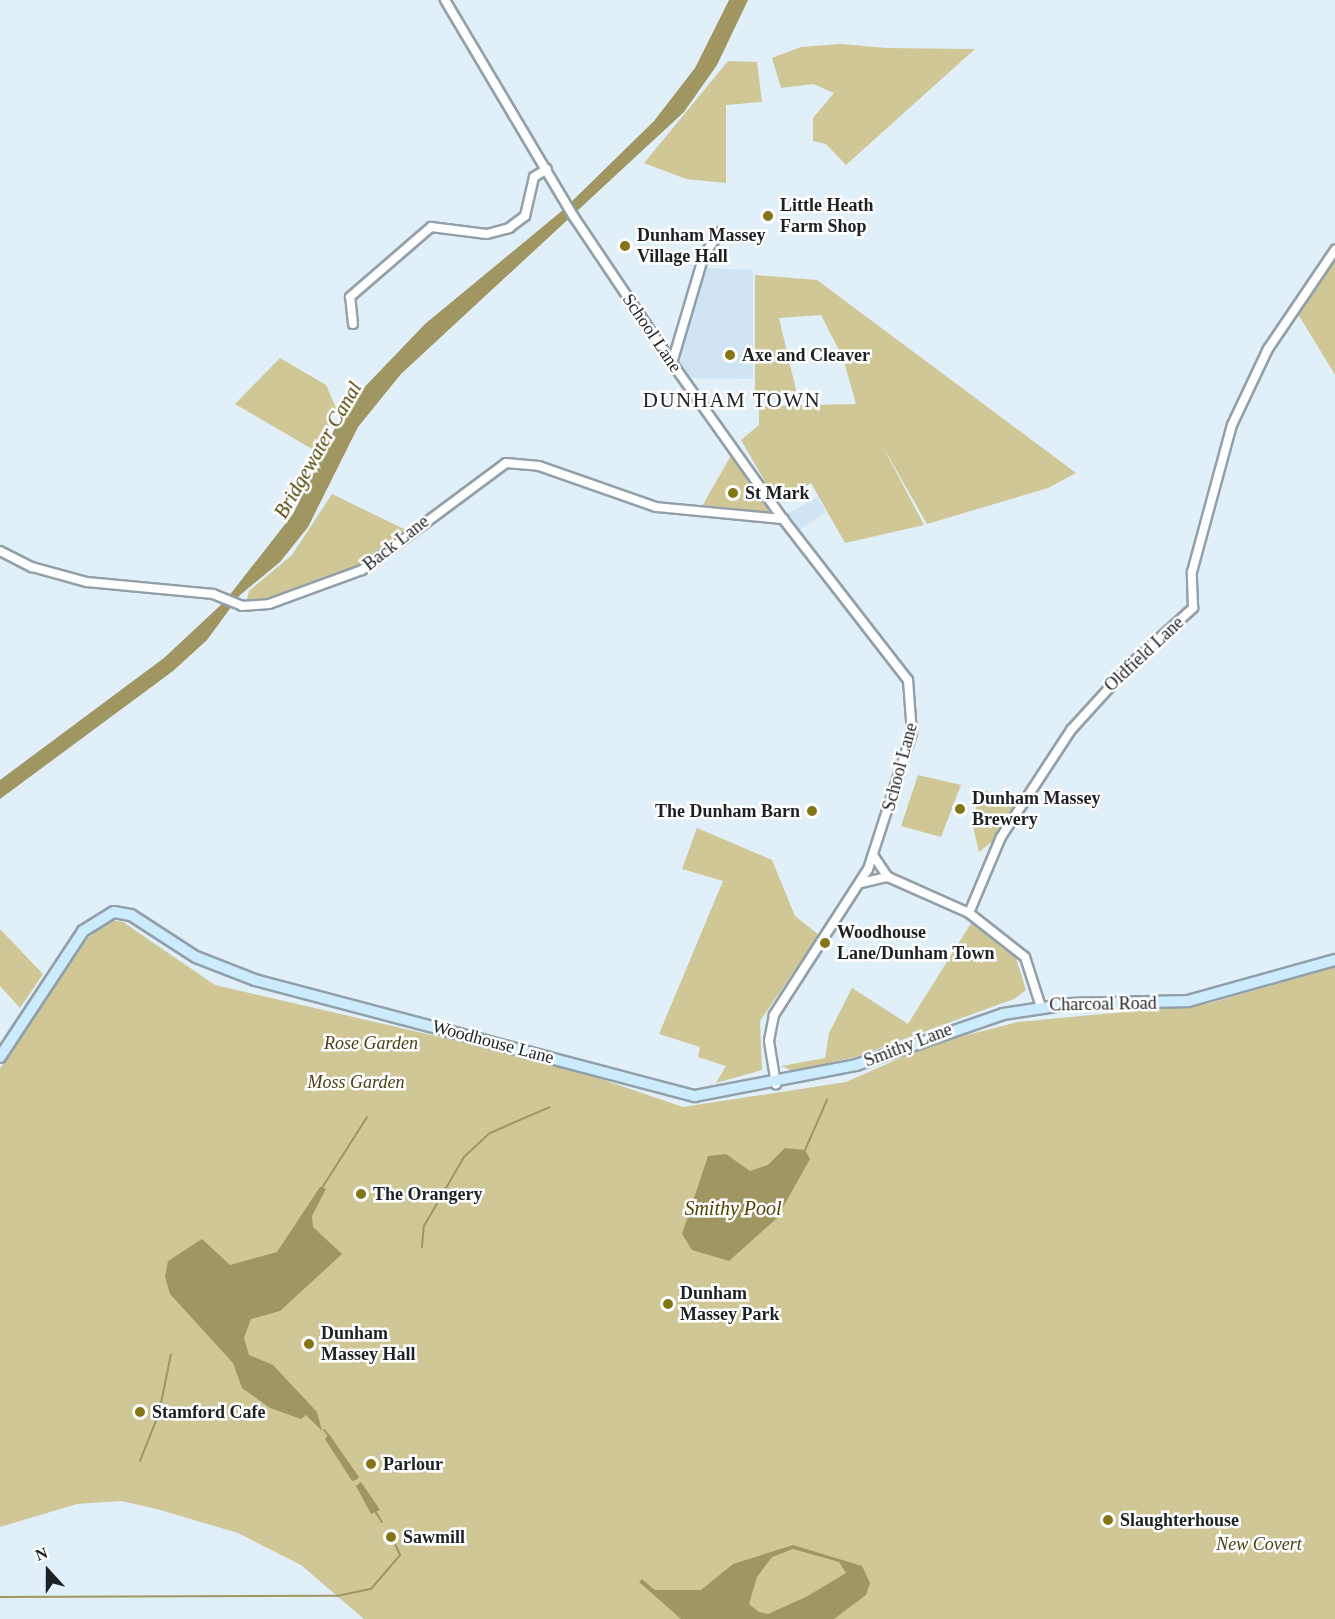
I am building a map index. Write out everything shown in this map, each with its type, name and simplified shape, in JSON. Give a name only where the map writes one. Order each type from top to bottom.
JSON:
[{"type":"main road","name":"Woodhouse Lane","points":[[0,1057],[83,931],[114,912],[131,915],[196,957],[255,980],[469,1034],[678,1095],[776,1084]]},
{"type":"main road","name":"Charcoal Road","points":[[1041,1006],[1188,1000],[1335,960]]},
{"type":"main road","name":"Smithy Lane","points":[[776,1084],[856,1065],[967,1023],[1041,1006]]},
{"type":"street","name":"School Lane","points":[[445,0],[574,218],[672,363],[783,519],[902,668],[912,693],[912,733],[873,855],[861,883]]},
{"type":"street","points":[[353,324],[350,297],[431,227],[487,234],[509,228],[525,216],[534,177],[547,169]]},
{"type":"street","points":[[672,363],[704,255],[720,232]]},
{"type":"street","name":"Oldfield Lane","points":[[969,913],[997,845],[1071,730],[1131,664],[1193,608],[1192,572],[1235,417],[1268,349],[1335,250]]},
{"type":"street","name":"Back Lane","points":[[0,551],[32,567],[87,582],[218,595],[237,605],[285,600],[362,570],[506,463],[539,466],[629,499],[685,513],[783,519]]},
{"type":"street","points":[[776,1084],[769,1041],[774,1015],[861,883],[888,877],[873,855]]},
{"type":"street","name":"Charcoal Road","points":[[888,877],[969,913],[1025,957],[1041,1006]]},
{"type":"shaded area","points":[[702,268],[753,270],[753,379],[688,378],[675,361]]},
{"type":"shaded area","points":[[817,497],[826,512],[795,533],[783,517]]},
{"type":"green space","points":[[840,44],[887,48],[975,49],[846,165],[826,144],[813,141],[813,118],[834,93],[813,84],[781,88],[772,58],[801,47]]},
{"type":"green space","points":[[728,61],[757,62],[762,102],[726,105],[726,183],[686,179],[644,163]]},
{"type":"green space","points":[[1335,257],[1335,375],[1298,314]]},
{"type":"green space","points":[[755,275],[817,280],[1076,473],[1048,488],[927,524],[882,445],[924,525],[845,543],[811,483],[776,501],[741,440],[759,425],[759,406],[856,404],[843,358],[821,315],[779,318],[797,394],[755,399]]},
{"type":"green space","points":[[280,358],[326,385],[336,408],[317,452],[235,404]]},
{"type":"green space","points":[[733,452],[770,509],[762,515],[701,508]]},
{"type":"green space","points":[[332,494],[406,530],[354,570],[268,601],[246,603],[249,591],[292,555]]},
{"type":"green space","points":[[918,775],[961,785],[941,837],[901,826]]},
{"type":"green space","points":[[985,791],[1018,799],[994,840],[979,852],[971,818]]},
{"type":"green space","points":[[697,828],[772,860],[795,916],[819,935],[760,1021],[762,1070],[716,1083],[726,1066],[698,1057],[700,1047],[659,1034],[723,881],[682,869]]},
{"type":"green space","name":"Dunham Massey Park","points":[[109,920],[123,922],[215,985],[557,1064],[683,1107],[846,1082],[932,1044],[1018,1022],[1207,1004],[1335,967],[1335,1619],[364,1619],[301,1565],[238,1533],[157,1509],[121,1501],[77,1504],[0,1527],[0,1069],[73,951]]},
{"type":"green space","points":[[973,920],[1016,958],[1026,990],[1014,999],[855,1057],[793,1071],[781,1066],[825,1058],[829,1033],[852,988],[908,1024]]},
{"type":"green space","points":[[0,929],[43,974],[20,1008],[0,986]]},
{"type":"water","points":[[729,0],[748,0],[717,65],[684,112],[401,374],[358,427],[308,527],[280,562],[240,595],[207,640],[173,671],[0,799],[0,780],[164,658],[225,601],[293,514],[341,416],[356,396],[425,324],[563,210],[654,121],[695,68]]},
{"type":"water","name":"Smithy Pool","points":[[785,1148],[805,1150],[810,1159],[777,1218],[729,1261],[692,1250],[682,1234],[708,1156],[726,1154],[750,1171],[768,1165]]},
{"type":"water","points":[[320,1187],[326,1189],[312,1216],[313,1227],[342,1254],[280,1311],[251,1319],[244,1338],[249,1355],[273,1365],[317,1412],[322,1431],[306,1415],[301,1419],[270,1408],[242,1388],[233,1363],[170,1294],[165,1277],[168,1261],[202,1239],[230,1265],[277,1252]]},
{"type":"water","points":[[329,1434],[359,1477],[356,1480],[352,1481],[325,1439]]},
{"type":"water","points":[[361,1482],[380,1510],[371,1514],[356,1486]]},
{"type":"water","points":[[793,1545],[862,1566],[870,1583],[866,1595],[834,1619],[681,1619],[639,1582],[642,1579],[655,1590],[701,1590],[733,1564]],"holes":[[[793,1549],[839,1562],[846,1573],[806,1597],[768,1614],[759,1612],[749,1604],[757,1577],[772,1557]]]},
{"type":"waterway","points":[[805,1150],[827,1100]]},
{"type":"waterway","points":[[422,1247],[424,1226],[464,1157],[490,1133],[550,1107]]},
{"type":"waterway","points":[[322,1188],[367,1117]]},
{"type":"waterway","points":[[140,1461],[159,1413],[171,1354]]},
{"type":"waterway","points":[[324,1430],[330,1437]]},
{"type":"waterway","points":[[375,1511],[382,1522]]},
{"type":"waterway","points":[[0,1597],[337,1596],[371,1589],[400,1555],[395,1544]]},
{"type":"place","name":"Little Heath Farm Shop","points":[[768,216]]},
{"type":"place","name":"Dunham Massey Village Hall","points":[[625,246]]},
{"type":"place","name":"Axe and Cleaver","points":[[730,355]]},
{"type":"place","name":"St Mark","points":[[733,493]]},
{"type":"place","name":"Dunham Massey Brewery","points":[[960,809]]},
{"type":"place","name":"The Dunham Barn","points":[[812,811]]},
{"type":"place","name":"Woodhouse Lane/Dunham Town","points":[[825,943]]},
{"type":"place","name":"The Orangery","points":[[361,1194]]},
{"type":"place","name":"Dunham Massey Park","points":[[668,1304]]},
{"type":"place","name":"Dunham Massey Hall","points":[[309,1344]]},
{"type":"place","name":"Stamford Cafe","points":[[140,1412]]},
{"type":"place","name":"Parlour","points":[[371,1464]]},
{"type":"place","name":"Slaughterhouse","points":[[1108,1520]]},
{"type":"place","name":"Sawmill","points":[[391,1537]]},
{"type":"district","name":"DUNHAM TOWN","points":[[732,400]]},
{"type":"water label","name":"Bridgewater Canal","points":[[318,450]]},
{"type":"park label","name":"Rose Garden","points":[[371,1043]]},
{"type":"park label","name":"Moss Garden","points":[[356,1082]]},
{"type":"park label","name":"New Covert","points":[[1259,1544]]}]
